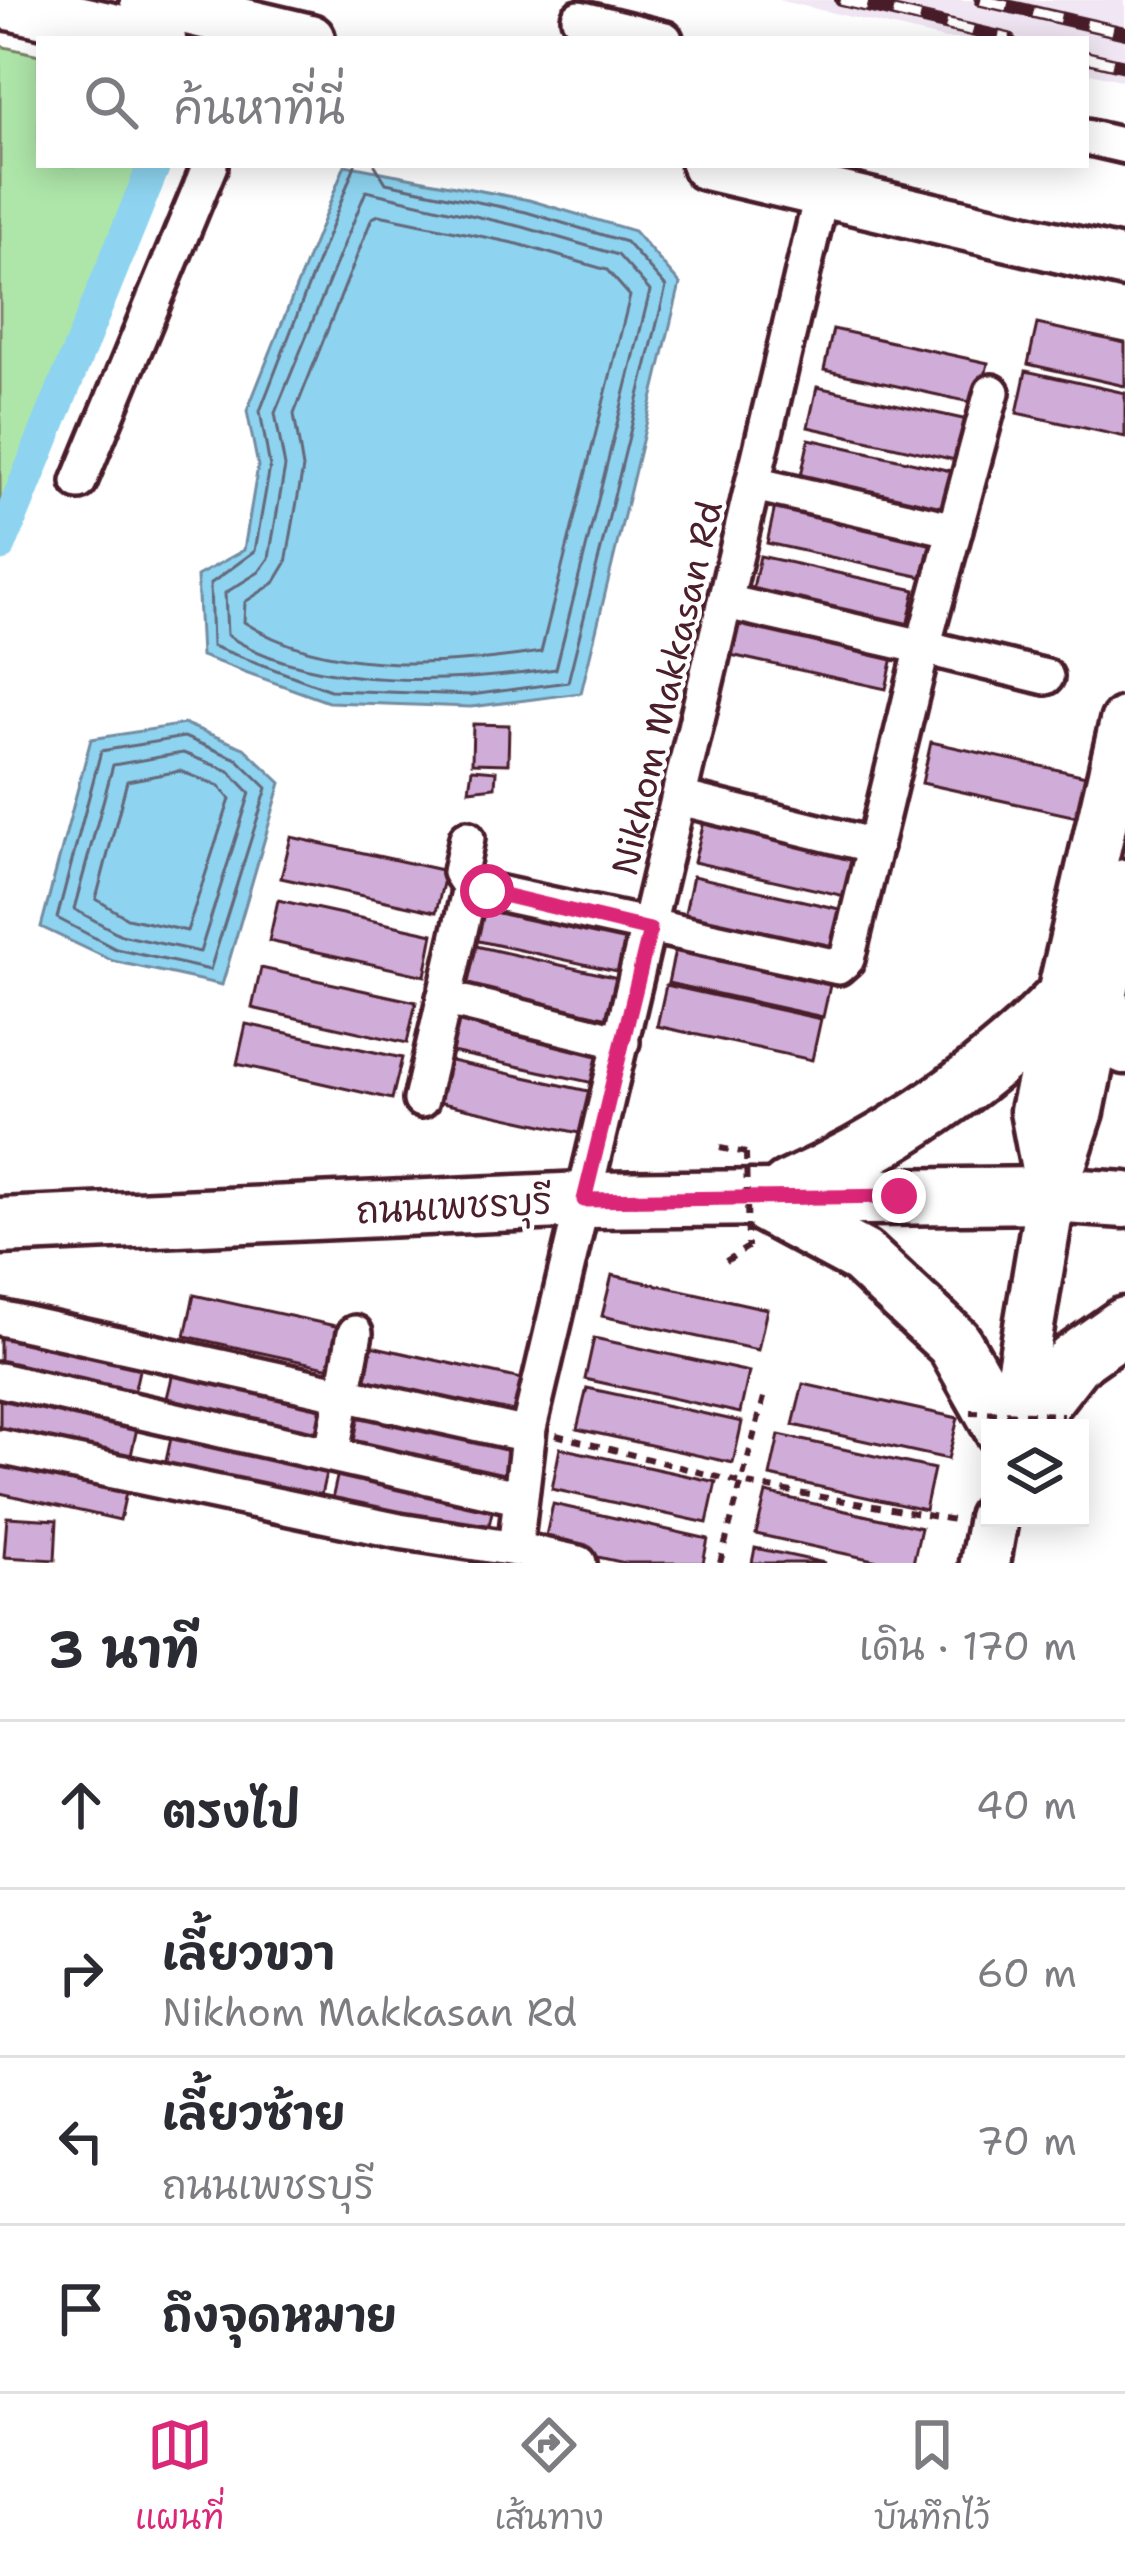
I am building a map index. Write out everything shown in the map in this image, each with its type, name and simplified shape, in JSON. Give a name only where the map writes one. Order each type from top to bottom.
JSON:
[{"type":"main road","points":[[753,1199],[839,1166],[958,1090],[1015,1047],[1094,1017]]},
{"type":"main road","name":"ถนนเพชรบุรี","points":[[0,1226],[584,1200],[1051,1195],[1125,1200]]},
{"type":"main road","points":[[753,1199],[862,1257],[954,1343],[993,1419]]},
{"type":"main road","points":[[1044,1419],[1074,1361],[1125,1325]]},
{"type":"street","points":[[0,3],[156,20],[230,20],[297,36]]},
{"type":"street","points":[[579,18],[653,36]]},
{"type":"street","points":[[1089,137],[1125,146]]},
{"type":"street","points":[[79,482],[209,168]]},
{"type":"street","points":[[734,168],[826,178],[1125,232]]},
{"type":"street","points":[[826,178],[1125,263]]},
{"type":"street","name":"Nikhom Makkasan Rd","points":[[515,1549],[517,1497],[529,1432],[826,178]]},
{"type":"street","points":[[467,838],[460,872],[470,886],[650,930],[838,967],[847,958],[992,392]]},
{"type":"street","points":[[754,484],[955,530]]},
{"type":"street","points":[[726,602],[1046,677]]},
{"type":"street","points":[[1094,1017],[1125,722]]},
{"type":"street","points":[[680,798],[875,846]]},
{"type":"street","points":[[996,1419],[1051,1195],[1035,1111],[1094,1017],[1125,884]]},
{"type":"street","points":[[421,1100],[470,886]]},
{"type":"street","points":[[444,998],[622,1042]]},
{"type":"street","points":[[0,1318],[529,1432]]},
{"type":"street","points":[[332,1453],[355,1333]]},
{"type":"street","points":[[0,1380],[517,1497]]},
{"type":"street","points":[[0,1447],[397,1547],[515,1549],[579,1563]]},
{"type":"street","points":[[985,1563],[991,1527]]},
{"type":"path","points":[[720,1148],[753,1199]]},
{"type":"path","points":[[726,1261],[753,1199]]},
{"type":"path","points":[[720,1563],[766,1390]]},
{"type":"path","points":[[529,1432],[741,1483],[916,1515]]},
{"type":"shaded area","points":[[778,0],[1125,0],[1125,81],[1089,73],[1089,36],[932,36]]},
{"type":"green space","points":[[0,46],[36,54],[36,168],[140,168],[0,506]]},
{"type":"water","points":[[344,168],[529,200],[634,231],[680,284],[581,693],[471,707],[328,702],[201,656],[197,576],[244,550],[258,466],[247,411]]},
{"type":"water","points":[[185,724],[244,748],[281,783],[222,985],[113,961],[41,927],[91,739]]},
{"type":"building","points":[[1037,324],[1125,343],[1125,386],[1028,364]]},
{"type":"building","points":[[833,329],[988,363],[979,404],[824,370]]},
{"type":"building","points":[[1026,371],[1125,393],[1125,437],[1017,413]]},
{"type":"building","points":[[817,387],[972,421],[964,462],[808,427]]},
{"type":"building","points":[[809,439],[964,474],[955,514],[800,480]]},
{"type":"building","points":[[776,502],[932,537],[922,577],[767,543]]},
{"type":"building","points":[[760,556],[915,590],[906,631],[751,597]]},
{"type":"building","points":[[740,614],[895,648],[886,689],[731,655]]},
{"type":"building","points":[[473,724],[509,725],[508,764],[472,763]]},
{"type":"building","points":[[931,742],[1086,776],[1077,817],[922,783]]},
{"type":"building","points":[[472,769],[496,771],[495,787],[469,790]]},
{"type":"building","points":[[704,822],[859,856],[849,897],[694,862]]},
{"type":"building","points":[[291,837],[446,871],[436,912],[281,878]]},
{"type":"building","points":[[693,876],[848,911],[839,952],[684,917]]},
{"type":"building","points":[[479,898],[634,932],[625,973],[470,939]]},
{"type":"building","points":[[278,900],[433,934],[425,976],[269,941]]},
{"type":"building","points":[[677,941],[832,976],[823,1017],[668,983]]},
{"type":"building","points":[[467,944],[622,979],[613,1019],[458,985]]},
{"type":"building","points":[[261,968],[416,1002],[407,1043],[252,1008]]},
{"type":"building","points":[[666,985],[821,1019],[812,1060],[657,1026]]},
{"type":"building","points":[[452,1009],[607,1043],[598,1084],[443,1050]]},
{"type":"building","points":[[246,1024],[402,1058],[392,1099],[237,1064]]},
{"type":"building","points":[[442,1059],[597,1093],[588,1135],[433,1101]]},
{"type":"building","points":[[612,1275],[767,1309],[758,1350],[602,1316]]},
{"type":"building","points":[[194,1295],[349,1329],[340,1370],[185,1336]]},
{"type":"building","points":[[0,1330],[141,1361],[132,1402],[0,1373]]},
{"type":"building","points":[[594,1338],[749,1372],[740,1413],[585,1379]]},
{"type":"building","points":[[371,1346],[526,1380],[517,1421],[362,1387]]},
{"type":"building","points":[[175,1365],[330,1400],[320,1440],[165,1406]]},
{"type":"building","points":[[803,1384],[958,1418],[948,1459],[793,1425]]},
{"type":"building","points":[[0,1388],[139,1419],[130,1460],[0,1431]]},
{"type":"building","points":[[587,1388],[742,1422],[733,1463],[577,1429]]},
{"type":"building","points":[[357,1404],[513,1438],[503,1479],[348,1445]]},
{"type":"building","points":[[173,1429],[328,1464],[319,1504],[164,1470]]},
{"type":"building","points":[[779,1435],[934,1469],[925,1510],[770,1476]]},
{"type":"building","points":[[560,1448],[716,1482],[707,1523],[552,1489]]},
{"type":"building","points":[[0,1451],[129,1479],[120,1520],[0,1493]]},
{"type":"building","points":[[340,1464],[495,1498],[486,1539],[331,1504]]},
{"type":"building","points":[[766,1493],[921,1528],[913,1563],[887,1563],[756,1534]]},
{"type":"building","points":[[553,1504],[708,1539],[703,1563],[625,1563],[544,1545]]},
{"type":"building","points":[[7,1517],[57,1520],[55,1560],[4,1557]]},
{"type":"building","points":[[755,1548],[825,1563],[752,1563]]},
{"type":"waterway","points":[[0,545],[153,168]]},
{"type":"railway","points":[[841,0],[996,36]]},
{"type":"railway","points":[[981,0],[1125,33]]},
{"type":"railway","points":[[1089,58],[1125,66]]},
{"type":"route","points":[[487,891],[650,930],[584,1200],[899,1196]]}]
